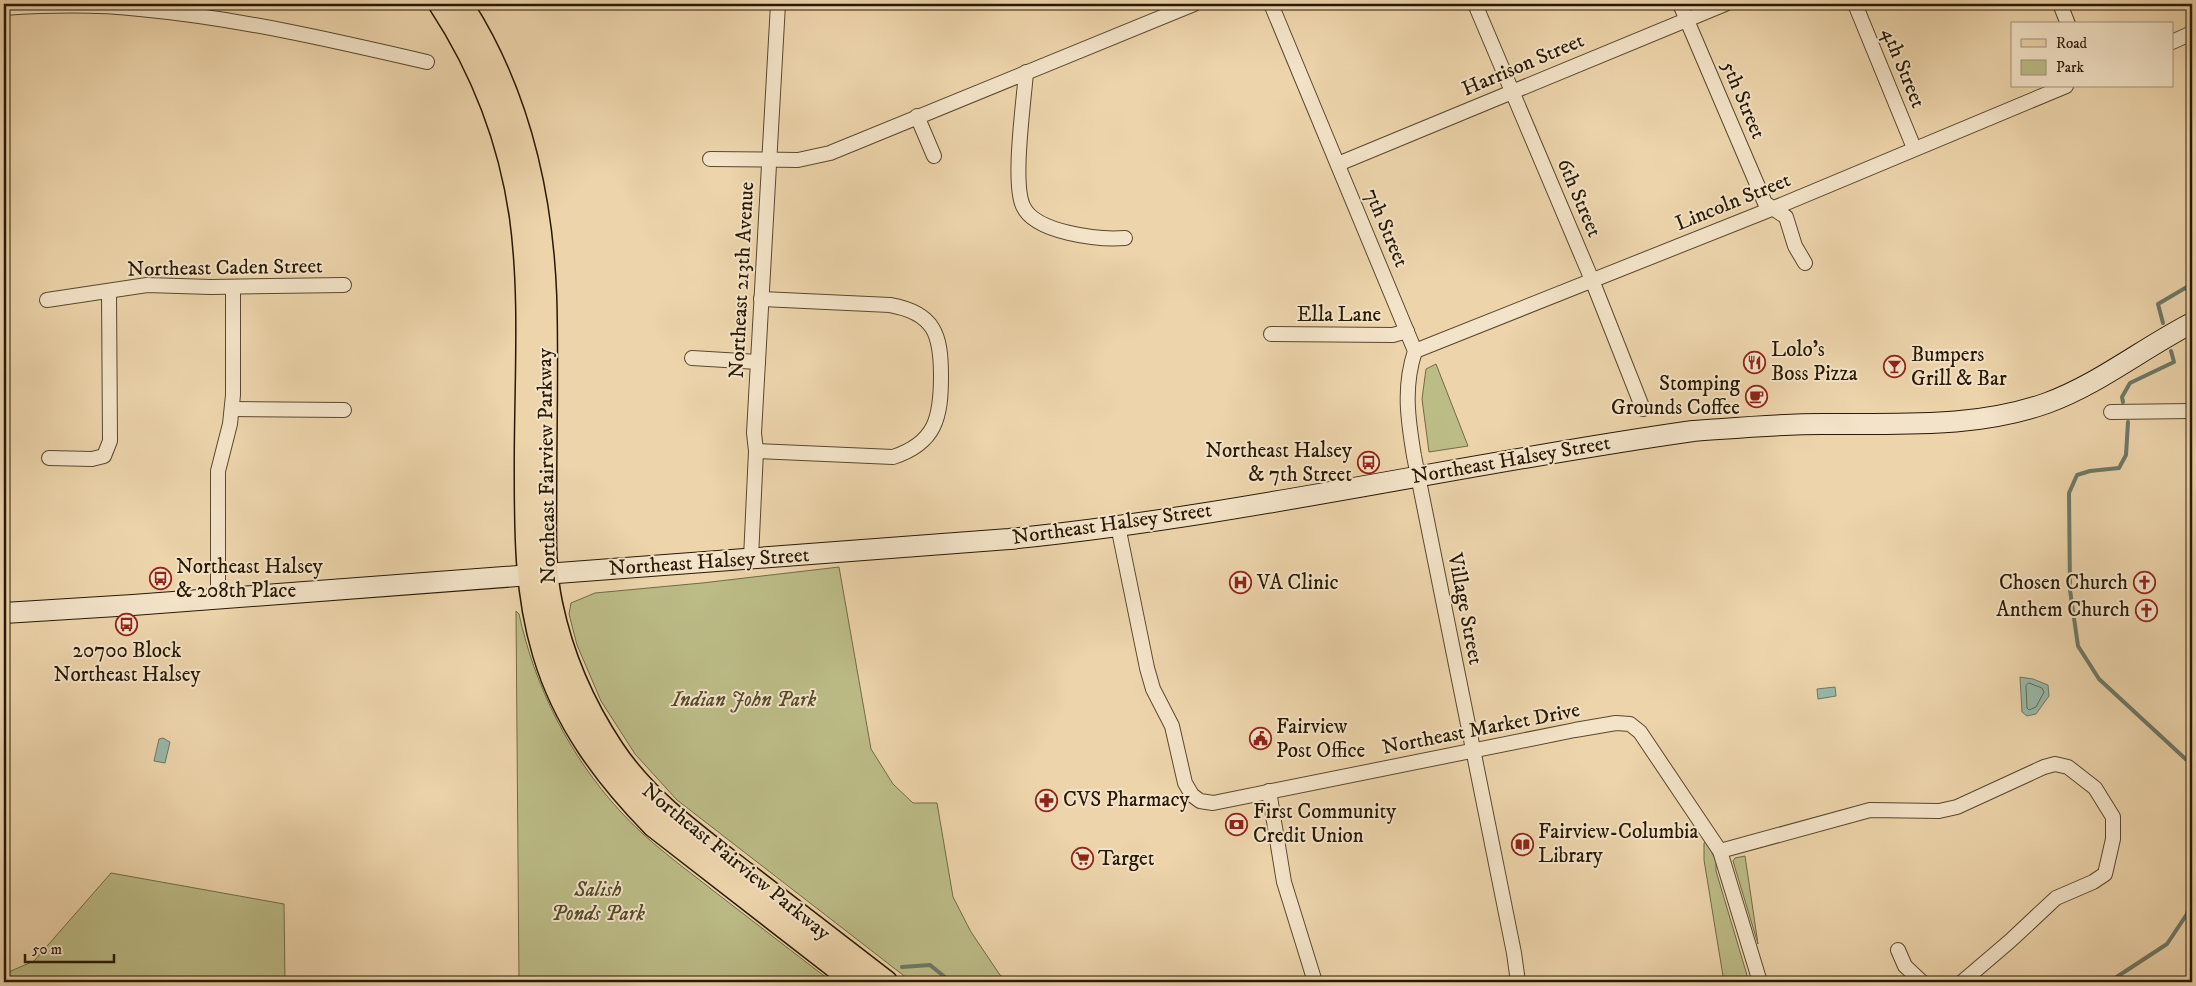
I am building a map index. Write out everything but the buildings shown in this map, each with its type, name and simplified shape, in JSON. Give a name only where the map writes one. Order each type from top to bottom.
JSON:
[{"type":"main road","name":"Northeast Fairview Parkway","points":[[440,4],[474,63],[499,123],[521,215],[526,296],[526,546],[552,608],[570,673],[597,726],[634,778],[678,820],[886,982]]},
{"type":"main road","name":"Northeast Fairview Parkway","points":[[461,4],[487,48],[512,106],[530,168],[538,209],[545,298],[545,546],[532,603],[548,664],[562,700],[587,745],[614,783],[654,826],[855,982]]},
{"type":"main road","name":"Northeast Halsey Street","points":[[4,613],[218,599],[1009,538],[1118,526],[1693,431],[1805,424],[1965,422],[2033,408],[2071,393],[2192,323]]},
{"type":"street","name":"Northeast 213th Avenue","points":[[751,558],[756,451],[754,433],[778,4]]},
{"type":"street","points":[[710,159],[798,160],[821,155],[1194,4]]},
{"type":"street","name":"7th Street","points":[[1271,4],[1415,351]]},
{"type":"street","name":"6th Street","points":[[1476,4],[1592,280],[1643,409]]},
{"type":"street","name":"5th Street","points":[[1680,4],[1765,203],[1786,217],[1795,246],[1805,263]]},
{"type":"street","name":"Harrison Street","points":[[1338,164],[1725,4]]},
{"type":"street","name":"4th Street","points":[[1855,4],[1914,148]]},
{"type":"street","points":[[2060,4],[2067,22]]},
{"type":"street","points":[[4,8],[91,5],[140,8],[299,32],[427,62]]},
{"type":"street","points":[[2174,41],[2192,33]]},
{"type":"street","points":[[1026,72],[1019,161],[1019,193],[1023,207],[1038,222],[1053,228],[1100,238],[1125,238]]},
{"type":"street","name":"Lincoln Street","points":[[1415,351],[1774,208],[2061,88]]},
{"type":"street","points":[[917,116],[934,156]]},
{"type":"street","name":"Northeast Caden Street","points":[[47,300],[147,285],[233,287],[344,285]]},
{"type":"street","points":[[218,599],[218,471],[232,409],[233,287]]},
{"type":"street","points":[[49,458],[92,459],[104,456],[110,441],[109,291]]},
{"type":"street","points":[[756,451],[893,457],[908,452],[931,433],[937,421],[941,387],[941,351],[938,336],[930,324],[911,311],[890,305],[761,298]]},
{"type":"street","name":"Ella Lane","points":[[1271,334],[1394,335],[1406,330]]},
{"type":"street","points":[[1415,351],[1407,384],[1406,404],[1418,476]]},
{"type":"street","points":[[692,358],[758,362]]},
{"type":"street","points":[[232,409],[344,410]]},
{"type":"street","points":[[2111,412],[2192,411]]},
{"type":"street","name":"Village Street","points":[[1418,476],[1514,953],[1518,982]]},
{"type":"street","name":"Northeast Market Drive","points":[[1118,526],[1153,689],[1172,726],[1184,783],[1192,795],[1200,801],[1213,803],[1472,750],[1616,723],[1630,724],[1640,732],[1720,851]]},
{"type":"street","points":[[1760,982],[1720,851],[1870,810],[1939,810],[1957,807],[2044,766],[2055,764],[2068,766],[2095,788],[2113,817],[2114,839],[2105,874],[2093,882],[2056,898],[1962,982]]},
{"type":"street","points":[[1269,791],[1284,882],[1315,982]]},
{"type":"street","points":[[1898,950],[1904,966],[1922,982]]},
{"type":"green space","points":[[1436,364],[1468,446],[1429,452],[1422,399],[1426,369]]},
{"type":"green space","name":"Indian John Park","points":[[839,567],[871,749],[893,784],[913,803],[937,803],[953,897],[971,932],[1000,975],[1009,982],[912,982],[677,800],[635,754],[601,701],[577,645],[569,614],[571,603],[595,593]]},
{"type":"green space","name":"Salish Ponds Park","points":[[516,611],[519,614],[534,668],[556,719],[585,767],[620,811],[666,853],[832,982],[519,982]]},
{"type":"green space","points":[[1707,842],[1716,861],[1716,871],[1749,982],[1724,982],[1704,860],[1704,843]]},
{"type":"green space","points":[[1745,856],[1758,944],[1733,861],[1735,858]]},
{"type":"green space","points":[[111,873],[284,904],[285,982],[4,982],[4,974],[34,961]]},
{"type":"water","points":[[2020,677],[2033,679],[2048,685],[2049,696],[2036,714],[2027,716],[2022,712]]},
{"type":"water","points":[[1835,687],[1836,696],[1818,699],[1817,689]]},
{"type":"water","points":[[163,738],[170,742],[165,763],[154,761],[159,739]]},
{"type":"waterway","points":[[2163,323],[2158,304],[2192,284]]},
{"type":"waterway","points":[[2123,402],[2122,397],[2130,383],[2174,362],[2171,351]]},
{"type":"waterway","points":[[2128,422],[2126,455],[2119,468],[2090,471],[2077,475],[2069,493],[2070,590],[2078,646],[2099,679],[2192,765]]},
{"type":"waterway","points":[[2109,982],[2167,944],[2187,914],[2192,892]]},
{"type":"waterway","points":[[902,967],[930,965],[951,982]]},
{"type":"place","name":"Lolo's Boss Pizza","points":[[1755,362]]},
{"type":"place","name":"Bumpers Grill & Bar","points":[[1895,367]]},
{"type":"place","name":"Stomping Grounds Coffee","points":[[1756,396]]},
{"type":"place","name":"Northeast Halsey & 7th Street","points":[[1368,463]]},
{"type":"place","name":"Northeast Halsey & 208th Place","points":[[160,579]]},
{"type":"place","name":"VA Clinic","points":[[1241,583]]},
{"type":"place","name":"Chosen Church","points":[[2144,583]]},
{"type":"place","name":"Anthem Church","points":[[2146,610]]},
{"type":"place","name":"20700 Block Northeast Halsey","points":[[127,624]]},
{"type":"place","name":"Fairview Post Office","points":[[1260,739]]},
{"type":"place","name":"CVS Pharmacy","points":[[1047,800]]},
{"type":"place","name":"First Community Credit Union","points":[[1237,824]]},
{"type":"place","name":"Fairview-Columbia Library","points":[[1522,844]]},
{"type":"place","name":"Target","points":[[1082,859]]}]
